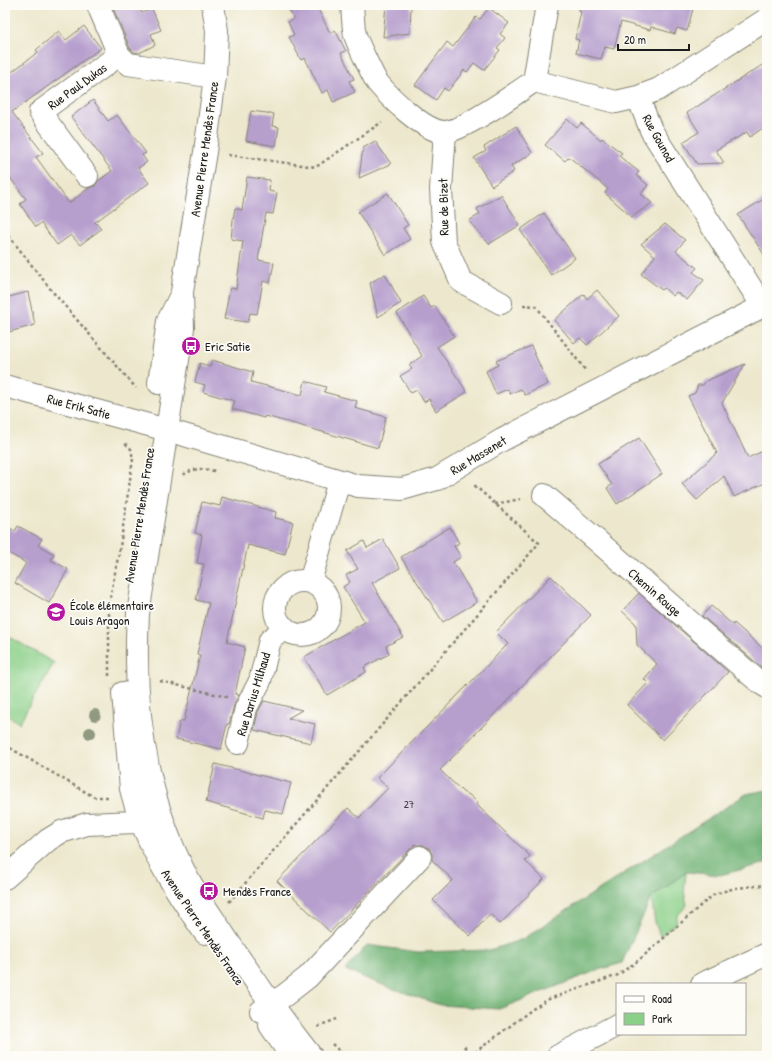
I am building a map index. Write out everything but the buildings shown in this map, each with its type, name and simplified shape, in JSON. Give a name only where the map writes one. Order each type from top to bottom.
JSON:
[{"type":"street","name":"Rue Paul Dukas","points":[[98,5],[120,55],[128,64],[215,76]]},
{"type":"street","name":"Avenue Pierre Mendès France","points":[[213,5],[217,31],[215,76],[205,152],[182,292],[183,328],[160,429],[124,608],[122,680],[123,706],[131,789],[135,804],[151,817],[154,852],[179,895],[266,1008],[311,1056]]},
{"type":"street","points":[[352,5],[355,36],[377,81],[411,115],[428,127],[445,132],[459,128],[512,97],[534,81],[547,5]]},
{"type":"street","name":"Rue Gounod","points":[[765,305],[651,130],[638,98],[660,89],[767,18]]},
{"type":"street","name":"Rue Paul Dukas","points":[[87,176],[40,112],[120,55]]},
{"type":"street","points":[[534,81],[616,102],[638,98]]},
{"type":"street","name":"Rue de Bizet","points":[[445,132],[441,189],[444,242],[461,281],[501,303]]},
{"type":"street","name":"Rue Massenet","points":[[160,429],[358,486],[402,489],[437,479],[502,440],[765,305]]},
{"type":"street","name":"Rue Erik Satie","points":[[5,386],[160,429]]},
{"type":"street","points":[[310,582],[339,481]]},
{"type":"street","name":"Chemin Rouge","points":[[544,495],[758,682],[767,687]]},
{"type":"street","points":[[296,581],[310,582],[321,589],[326,596],[328,614],[318,629],[310,633],[301,634],[292,633],[285,628],[279,622],[275,614],[277,597],[281,590],[288,584],[296,581]]},
{"type":"street","name":"Rue Darius Milhaud","points":[[238,743],[246,708],[260,681],[270,640],[285,628]]},
{"type":"street","points":[[5,878],[48,840],[61,832],[87,824],[136,822],[151,817]]},
{"type":"street","points":[[266,1008],[308,977],[420,857]]},
{"type":"street","points":[[704,983],[767,954]]},
{"type":"street","name":"Avenue Pierre Mendès France","points":[[266,1008],[291,1056]]},
{"type":"street","points":[[558,1056],[616,1026]]},
{"type":"path","points":[[205,152],[316,167],[392,115],[400,105]]},
{"type":"path","points":[[5,231],[52,291],[139,392]]},
{"type":"path","points":[[501,303],[536,306],[600,390]]},
{"type":"path","points":[[182,476],[192,470],[203,468],[213,471],[212,444]]},
{"type":"path","points":[[225,907],[539,543],[455,468]]},
{"type":"path","points":[[156,680],[249,702]]},
{"type":"path","points":[[5,745],[94,797],[114,797]]},
{"type":"path","points":[[464,1046],[471,1056],[534,1008],[549,999],[618,975],[639,960],[700,906],[716,894],[735,888],[767,885]]},
{"type":"path","points":[[313,1024],[316,1029],[321,1025],[337,1019]]},
{"type":"path","points":[[327,1039],[345,1056]]},
{"type":"green space","points":[[5,634],[54,663],[19,723],[5,714]]},
{"type":"green space","points":[[767,790],[767,863],[720,875],[686,872],[651,898],[622,963],[598,970],[499,1009],[440,1005],[345,970],[367,945],[418,952],[490,950],[523,939],[746,794]]},
{"type":"green space","points":[[686,872],[684,892],[687,905],[677,916],[676,923],[660,936],[655,922],[651,898]]},
{"type":"place","name":"Eric Satie","points":[[191,346]]},
{"type":"place","name":"École élémentaire Louis Aragon","points":[[56,612]]},
{"type":"place","name":"Mendès France","points":[[209,891]]}]
